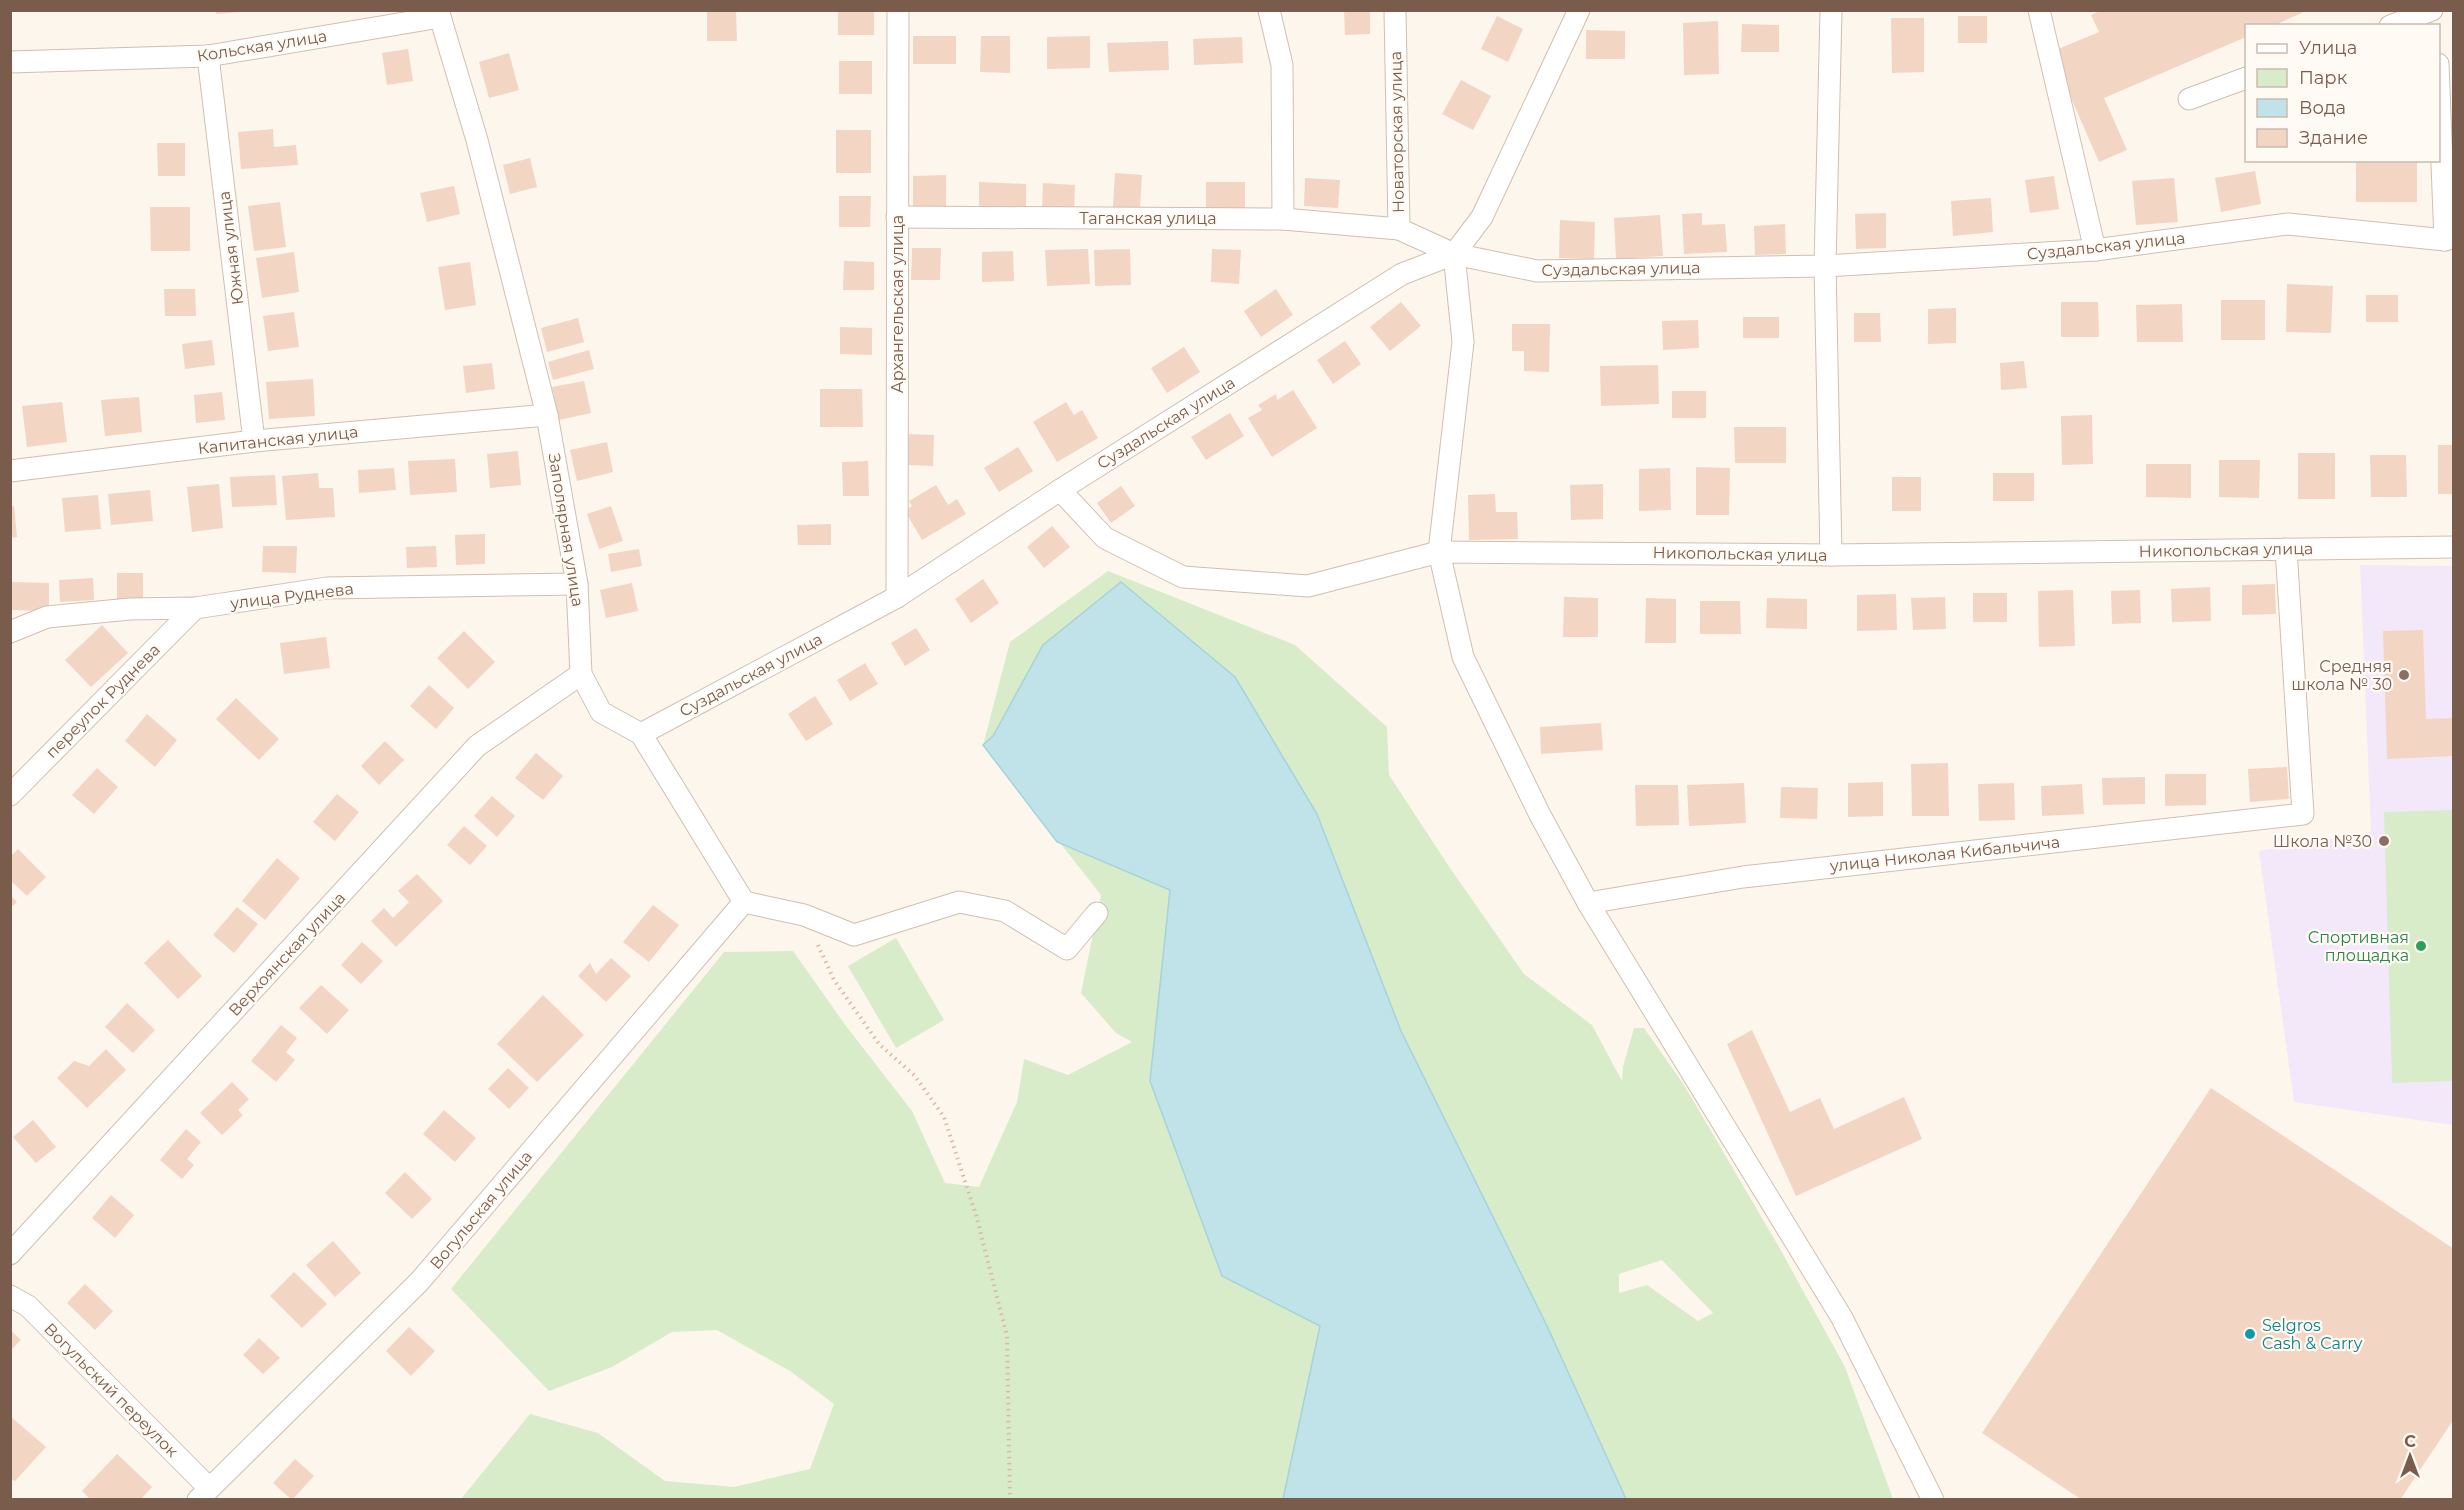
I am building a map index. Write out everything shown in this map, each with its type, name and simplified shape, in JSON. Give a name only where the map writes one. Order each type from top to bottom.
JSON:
[{"type":"street","name":"Архангельская улица","points":[[897,597],[898,10]]},
{"type":"street","points":[[1269,10],[1282,65],[1283,219]]},
{"type":"street","name":"Новаторская улица","points":[[1395,10],[1399,229],[1454,254]]},
{"type":"street","points":[[1579,10],[1482,217],[1454,254],[1463,342],[1439,552],[1463,657],[1539,815],[1588,903],[1842,1318],[1933,1500]]},
{"type":"street","points":[[1831,10],[1825,266],[1831,555]]},
{"type":"street","points":[[2039,10],[2095,250]]},
{"type":"street","points":[[2395,24],[2432,10]]},
{"type":"street","name":"Кольская улица","points":[[10,62],[207,56],[439,14]]},
{"type":"street","name":"Заполярная улица","points":[[439,14],[477,140],[547,415],[577,584],[581,674],[601,712],[641,734],[744,902]]},
{"type":"street","name":"Южная улица","points":[[207,56],[254,441]]},
{"type":"street","points":[[2188,99],[2245,79]]},
{"type":"street","points":[[2440,82],[2449,239]]},
{"type":"street","name":"Таганская улица","points":[[897,217],[1283,219],[1399,229]]},
{"type":"street","name":"Суздальская улица","points":[[641,734],[897,597],[1060,490],[1402,274],[1454,254],[1537,271],[1825,266],[2095,250],[2288,225],[2449,239]]},
{"type":"street","name":"Капитанская улица","points":[[10,471],[254,441],[547,415]]},
{"type":"street","name":"Никопольская улица","points":[[1060,490],[1105,538],[1184,576],[1308,586],[1439,552],[1831,555],[2454,547]]},
{"type":"street","name":"улица Николая Кибальчича","points":[[1588,903],[1743,877],[2303,814],[2286,549]]},
{"type":"street","name":"улица Руднева","points":[[10,632],[47,617],[130,609],[195,608],[327,588],[577,584]]},
{"type":"street","name":"переулок Руднева","points":[[10,795],[195,608]]},
{"type":"street","name":"Верхоянская улица","points":[[10,1254],[477,746],[581,674]]},
{"type":"street","points":[[744,902],[804,915],[854,935],[959,902],[1005,911],[1067,949],[1097,913]]},
{"type":"street","name":"Вогульская улица","points":[[203,1494],[419,1282],[744,902]]},
{"type":"street","name":"Вогульский переулок","points":[[10,1296],[28,1306],[203,1494]]},
{"type":"path","points":[[804,915],[840,990],[879,1044],[915,1076],[944,1117],[976,1215],[1007,1336],[1010,1500]]},
{"type":"shaded area","name":"Школа №30","points":[[2360,565],[2453,566],[2453,1125],[2294,1102],[2259,851],[2371,832]]},
{"type":"green space","points":[[1108,571],[1295,645],[1387,727],[1389,775],[1524,974],[1592,1025],[1622,1081],[1623,1067],[1634,1028],[1644,1028],[1684,1085],[1779,1247],[1845,1367],[1893,1499],[461,1499],[530,1414],[598,1433],[665,1481],[734,1487],[810,1469],[834,1404],[790,1371],[717,1330],[672,1332],[612,1367],[549,1391],[451,1289],[724,952],[793,951],[846,1026],[912,1111],[945,1183],[979,1187],[1017,1102],[1024,1059],[1068,1075],[1132,1042],[1116,1033],[1081,993],[1101,895],[983,745],[1010,642]],"holes":[[[1662,1260],[1713,1313],[1698,1321],[1647,1285],[1619,1293],[1619,1274]]]},
{"type":"green space","name":"Спортивная площадка","points":[[2453,810],[2453,1081],[2392,1083],[2384,812]]},
{"type":"green space","points":[[896,938],[944,1020],[896,1048],[848,966]]},
{"type":"water","points":[[1121,582],[1235,677],[1317,814],[1401,1031],[1547,1326],[1626,1499],[1283,1499],[1320,1326],[1222,1276],[1150,1081],[1170,890],[1057,842],[983,745],[993,736],[1043,645]]},
{"type":"building","points":[[216,10],[240,10],[241,12],[216,14]]},
{"type":"building","points":[[707,10],[736,10],[737,41],[707,41]]},
{"type":"building","points":[[838,10],[874,10],[874,35],[838,35]]},
{"type":"building","points":[[1344,10],[1370,10],[1370,34],[1345,35]]},
{"type":"building","points":[[2102,10],[2167,12],[2308,10],[2277,24],[2245,24],[2245,37],[2104,98],[2127,150],[2099,162],[2051,52],[2099,32],[2091,15]]},
{"type":"building","points":[[1497,16],[1523,29],[1508,62],[1481,49]]},
{"type":"building","points":[[1958,16],[1987,16],[1987,43],[1958,43]]},
{"type":"building","points":[[1891,18],[1924,18],[1924,72],[1892,73]]},
{"type":"building","points":[[1718,21],[1719,74],[1684,75],[1683,23]]},
{"type":"building","points":[[1742,24],[1779,25],[1779,52],[1741,52]]},
{"type":"building","points":[[1586,30],[1625,31],[1625,59],[1586,59]]},
{"type":"building","points":[[913,36],[956,36],[956,64],[913,64]]},
{"type":"building","points":[[981,36],[1010,36],[1010,73],[980,72]]},
{"type":"building","points":[[1090,36],[1090,68],[1047,69],[1047,37]]},
{"type":"building","points":[[1242,37],[1243,63],[1194,65],[1193,39]]},
{"type":"building","points":[[1168,41],[1169,70],[1109,72],[1107,43]]},
{"type":"building","points":[[408,49],[413,81],[387,85],[382,53]]},
{"type":"building","points":[[509,53],[519,90],[489,98],[479,62]]},
{"type":"building","points":[[839,61],[872,61],[872,94],[839,94]]},
{"type":"building","points":[[1461,80],[1491,96],[1473,130],[1442,114]]},
{"type":"building","points":[[273,129],[274,147],[296,145],[298,165],[241,169],[238,132]]},
{"type":"building","points":[[836,130],[871,130],[871,173],[836,173]]},
{"type":"building","points":[[157,143],[185,143],[185,176],[158,176]]},
{"type":"building","points":[[530,158],[537,187],[510,194],[503,165]]},
{"type":"building","points":[[2356,162],[2417,162],[2417,202],[2356,202]]},
{"type":"building","points":[[2255,171],[2261,204],[2221,212],[2215,178]]},
{"type":"building","points":[[1115,173],[1142,175],[1140,208],[1113,207]]},
{"type":"building","points":[[946,175],[946,207],[913,207],[913,176]]},
{"type":"building","points":[[2054,176],[2059,209],[2030,213],[2025,180]]},
{"type":"building","points":[[1305,178],[1340,180],[1338,208],[1304,206]]},
{"type":"building","points":[[2174,178],[2178,222],[2136,225],[2132,181]]},
{"type":"building","points":[[979,182],[1026,184],[1026,207],[979,207]]},
{"type":"building","points":[[1206,182],[1245,182],[1245,209],[1206,209]]},
{"type":"building","points":[[1043,183],[1075,185],[1074,211],[1042,210]]},
{"type":"building","points":[[454,186],[460,214],[427,222],[420,193]]},
{"type":"building","points":[[839,196],[871,196],[870,227],[839,227]]},
{"type":"building","points":[[1991,198],[1993,232],[1953,236],[1951,201]]},
{"type":"building","points":[[280,202],[286,247],[254,251],[248,206]]},
{"type":"building","points":[[150,207],[190,207],[190,251],[151,251]]},
{"type":"building","points":[[1702,213],[1702,225],[1725,224],[1727,252],[1684,254],[1682,214]]},
{"type":"building","points":[[1886,213],[1886,248],[1856,249],[1855,214]]},
{"type":"building","points":[[1660,215],[1663,256],[1616,259],[1614,218]]},
{"type":"building","points":[[1560,220],[1595,222],[1594,259],[1559,258]]},
{"type":"building","points":[[1785,224],[1786,254],[1755,255],[1754,226]]},
{"type":"building","points":[[912,248],[941,248],[940,280],[911,280]]},
{"type":"building","points":[[1088,249],[1090,284],[1047,286],[1045,250]]},
{"type":"building","points":[[1130,249],[1131,285],[1095,286],[1094,250]]},
{"type":"building","points":[[1212,249],[1241,250],[1239,284],[1211,282]]},
{"type":"building","points":[[1013,251],[1014,281],[982,282],[982,252]]},
{"type":"building","points":[[294,252],[299,292],[262,298],[256,258]]},
{"type":"building","points":[[844,261],[874,262],[874,290],[843,290]]},
{"type":"building","points":[[470,262],[476,305],[445,310],[438,267]]},
{"type":"building","points":[[2287,284],[2333,286],[2331,333],[2286,332]]},
{"type":"building","points":[[164,289],[195,289],[196,316],[165,316]]},
{"type":"building","points":[[1276,289],[1293,315],[1261,337],[1244,311]]},
{"type":"building","points":[[2366,295],[2398,295],[2398,322],[2366,322]]},
{"type":"building","points":[[2221,300],[2265,300],[2265,340],[2221,340]]},
{"type":"building","points":[[1401,302],[1421,326],[1390,351],[1370,327]]},
{"type":"building","points":[[2061,302],[2098,302],[2099,337],[2061,337]]},
{"type":"building","points":[[2182,304],[2183,342],[2137,342],[2136,305]]},
{"type":"building","points":[[1956,308],[1956,343],[1928,344],[1928,309]]},
{"type":"building","points":[[294,312],[299,347],[268,351],[263,316]]},
{"type":"building","points":[[1854,313],[1880,313],[1881,342],[1854,342]]},
{"type":"building","points":[[1743,317],[1779,317],[1779,338],[1743,338]]},
{"type":"building","points":[[578,318],[584,342],[547,352],[541,328]]},
{"type":"building","points":[[1698,320],[1699,348],[1663,350],[1662,321]]},
{"type":"building","points":[[1512,324],[1550,324],[1549,372],[1524,371],[1524,351],[1512,351]]},
{"type":"building","points":[[840,327],[872,328],[872,355],[840,354]]},
{"type":"building","points":[[212,340],[215,365],[185,369],[182,344]]},
{"type":"building","points":[[1345,341],[1361,364],[1333,384],[1317,360]]},
{"type":"building","points":[[1184,347],[1200,372],[1167,393],[1151,368]]},
{"type":"building","points":[[589,350],[594,369],[553,380],[548,362]]},
{"type":"building","points":[[2024,361],[2027,388],[2001,390],[2000,363]]},
{"type":"building","points":[[492,363],[495,389],[466,393],[463,366]]},
{"type":"building","points":[[1658,365],[1659,404],[1601,406],[1600,366]]},
{"type":"building","points":[[313,379],[315,416],[269,419],[266,382]]},
{"type":"building","points":[[584,381],[591,413],[559,420],[552,387]]},
{"type":"building","points":[[820,389],[862,389],[863,427],[820,427]]},
{"type":"building","points":[[1293,390],[1317,428],[1272,457],[1248,418],[1262,410],[1258,405],[1276,394],[1277,400]]},
{"type":"building","points":[[1672,391],[1706,391],[1706,418],[1672,418]]},
{"type":"building","points":[[222,392],[225,420],[196,423],[194,395]]},
{"type":"building","points":[[139,397],[142,432],[105,436],[101,400]]},
{"type":"building","points":[[62,402],[67,442],[27,447],[22,406]]},
{"type":"building","points":[[1066,402],[1074,415],[1082,410],[1098,438],[1057,462],[1033,422]]},
{"type":"building","points":[[1230,413],[1244,436],[1206,460],[1191,437]]},
{"type":"building","points":[[2092,415],[2093,464],[2062,465],[2061,416]]},
{"type":"building","points":[[1734,427],[1786,427],[1786,463],[1735,463]]},
{"type":"building","points":[[908,434],[934,435],[933,466],[907,465]]},
{"type":"building","points":[[607,442],[613,472],[577,481],[570,450]]},
{"type":"building","points":[[2438,445],[2454,445],[2454,494],[2438,494]]},
{"type":"building","points":[[1018,447],[1033,471],[999,492],[984,468]]},
{"type":"building","points":[[518,451],[521,485],[490,488],[487,454]]},
{"type":"building","points":[[2298,453],[2335,453],[2335,499],[2298,499]]},
{"type":"building","points":[[2370,455],[2406,455],[2407,497],[2371,497]]},
{"type":"building","points":[[455,459],[457,492],[410,495],[408,461]]},
{"type":"building","points":[[2219,460],[2260,460],[2259,498],[2219,497]]},
{"type":"building","points":[[868,461],[869,496],[843,496],[842,462]]},
{"type":"building","points":[[2146,464],[2191,464],[2191,498],[2146,497]]},
{"type":"building","points":[[1696,467],[1730,468],[1729,515],[1696,515]]},
{"type":"building","points":[[394,468],[396,490],[359,493],[358,470]]},
{"type":"building","points":[[1670,468],[1671,510],[1639,511],[1639,469]]},
{"type":"building","points":[[318,473],[319,488],[333,488],[335,517],[286,520],[282,476]]},
{"type":"building","points":[[1993,473],[2034,473],[2034,501],[1993,501]]},
{"type":"building","points":[[275,475],[277,505],[232,507],[230,477]]},
{"type":"building","points":[[1892,477],[1921,477],[1921,511],[1892,511]]},
{"type":"building","points":[[219,484],[223,528],[192,532],[187,487]]},
{"type":"building","points":[[1603,484],[1603,519],[1571,520],[1570,485]]},
{"type":"building","points":[[936,485],[948,505],[957,499],[966,514],[922,540],[905,511],[912,506],[909,501]]},
{"type":"building","points":[[1121,486],[1135,506],[1111,523],[1097,503]]},
{"type":"building","points":[[150,490],[153,521],[111,525],[108,494]]},
{"type":"building","points":[[1495,494],[1496,512],[1517,512],[1518,539],[1469,540],[1468,495]]},
{"type":"building","points":[[98,495],[101,529],[65,532],[62,498]]},
{"type":"building","points":[[14,506],[17,537],[10,538],[10,507]]},
{"type":"building","points":[[611,506],[623,541],[599,549],[587,514]]},
{"type":"building","points":[[831,524],[831,545],[798,545],[797,525]]},
{"type":"building","points":[[1052,526],[1070,547],[1044,568],[1027,547]]},
{"type":"building","points":[[485,534],[485,564],[456,565],[455,535]]},
{"type":"building","points":[[263,546],[297,546],[296,573],[262,572]]},
{"type":"building","points":[[436,546],[437,567],[407,568],[406,547]]},
{"type":"building","points":[[639,549],[642,566],[611,572],[608,554]]},
{"type":"building","points":[[117,573],[143,573],[143,599],[117,599]]},
{"type":"building","points":[[93,578],[94,600],[60,602],[59,580]]},
{"type":"building","points":[[983,579],[999,603],[971,623],[955,599]]},
{"type":"building","points":[[11,582],[49,583],[49,611],[11,610]]},
{"type":"building","points":[[632,583],[638,611],[606,618],[600,590]]},
{"type":"building","points":[[2275,584],[2276,614],[2242,615],[2242,585]]},
{"type":"building","points":[[2210,587],[2211,621],[2172,622],[2171,589]]},
{"type":"building","points":[[2073,590],[2075,646],[2039,647],[2038,591]]},
{"type":"building","points":[[2140,590],[2141,623],[2112,624],[2111,591]]},
{"type":"building","points":[[1973,593],[2007,593],[2007,622],[1973,622]]},
{"type":"building","points":[[1896,594],[1897,630],[1857,631],[1857,595]]},
{"type":"building","points":[[1564,597],[1598,598],[1598,637],[1563,637]]},
{"type":"building","points":[[1945,597],[1946,629],[1913,630],[1911,598]]},
{"type":"building","points":[[1646,598],[1676,599],[1676,643],[1645,643]]},
{"type":"building","points":[[1767,598],[1807,599],[1807,629],[1766,628]]},
{"type":"building","points":[[1700,601],[1740,601],[1741,634],[1700,634]]},
{"type":"building","points":[[102,625],[128,653],[91,687],[65,660]]},
{"type":"building","points":[[916,628],[930,650],[905,666],[891,643]]},
{"type":"building","name":"Средняя школа № 30","points":[[2423,630],[2426,719],[2454,718],[2454,756],[2387,759],[2383,631]]},
{"type":"building","points":[[464,631],[495,662],[468,689],[437,658]]},
{"type":"building","points":[[326,637],[330,668],[284,674],[280,643]]},
{"type":"building","points":[[865,663],[878,684],[850,701],[837,680]]},
{"type":"building","points":[[429,685],[454,708],[436,729],[410,706]]},
{"type":"building","points":[[815,696],[833,724],[806,741],[788,714]]},
{"type":"building","points":[[236,698],[279,739],[259,760],[216,719]]},
{"type":"building","points":[[147,714],[177,740],[155,767],[125,741]]},
{"type":"building","points":[[1601,723],[1603,750],[1541,754],[1540,727]]},
{"type":"building","points":[[385,741],[404,760],[379,785],[361,766]]},
{"type":"building","points":[[536,753],[563,776],[543,800],[515,778]]},
{"type":"building","points":[[1948,763],[1949,816],[1912,816],[1911,764]]},
{"type":"building","points":[[2287,767],[2289,799],[2250,802],[2248,769]]},
{"type":"building","points":[[97,768],[118,787],[94,814],[72,795]]},
{"type":"building","points":[[2165,774],[2206,774],[2206,805],[2165,806]]},
{"type":"building","points":[[2145,777],[2145,804],[2103,805],[2102,778]]},
{"type":"building","points":[[1883,782],[1883,816],[1848,817],[1848,783]]},
{"type":"building","points":[[1744,783],[1746,823],[1689,826],[1687,785]]},
{"type":"building","points":[[2014,783],[2015,820],[1979,821],[1978,784]]},
{"type":"building","points":[[2082,784],[2084,814],[2042,816],[2041,786]]},
{"type":"building","points":[[1635,785],[1678,785],[1679,825],[1636,826]]},
{"type":"building","points":[[1781,787],[1818,788],[1817,819],[1780,818]]},
{"type":"building","points":[[337,794],[359,812],[335,841],[313,822]]},
{"type":"building","points":[[492,796],[515,816],[497,837],[474,816]]},
{"type":"building","points":[[464,826],[487,846],[470,865],[447,845]]},
{"type":"building","points":[[18,849],[46,877],[27,896],[10,880],[10,857]]},
{"type":"building","points":[[277,858],[300,878],[265,920],[242,901]]},
{"type":"building","points":[[417,874],[443,901],[396,947],[371,921],[384,908],[393,918],[409,902],[398,891]]},
{"type":"building","points":[[10,895],[17,902],[10,908]]},
{"type":"building","points":[[653,905],[679,925],[649,962],[623,942]]},
{"type":"building","points":[[237,907],[258,924],[234,953],[213,935]]},
{"type":"building","points":[[168,940],[202,976],[178,999],[144,963]]},
{"type":"building","points":[[362,942],[383,961],[361,984],[341,965]]},
{"type":"building","points":[[611,958],[631,976],[606,1002],[578,976],[590,963],[596,974]]},
{"type":"building","points":[[321,985],[349,1010],[327,1034],[299,1008]]},
{"type":"building","points":[[543,995],[584,1035],[537,1082],[497,1044]]},
{"type":"building","points":[[127,1003],[155,1030],[133,1053],[105,1027]]},
{"type":"building","points":[[281,1025],[297,1038],[286,1052],[295,1060],[276,1082],[251,1061]]},
{"type":"building","points":[[1752,1030],[1790,1112],[1820,1098],[1834,1129],[1904,1097],[1922,1139],[1796,1196],[1727,1044]]},
{"type":"building","points":[[106,1049],[126,1070],[87,1108],[57,1078],[74,1061],[89,1066]]},
{"type":"building","points":[[508,1068],[529,1088],[509,1109],[488,1089]]},
{"type":"building","points":[[232,1082],[249,1099],[238,1110],[243,1115],[222,1135],[200,1113]]},
{"type":"building","name":"Selgros Cash & Carry","points":[[2211,1088],[2454,1249],[2454,1419],[2400,1500],[2082,1500],[1982,1433]]},
{"type":"building","points":[[444,1110],[476,1138],[455,1162],[423,1134]]},
{"type":"building","points":[[33,1120],[56,1147],[36,1163],[13,1137]]},
{"type":"building","points":[[186,1129],[201,1142],[187,1159],[194,1165],[182,1179],[160,1160]]},
{"type":"building","points":[[405,1172],[432,1199],[412,1219],[385,1193]]},
{"type":"building","points":[[111,1195],[134,1215],[115,1238],[92,1218]]},
{"type":"building","points":[[333,1241],[361,1273],[335,1297],[306,1265]]},
{"type":"building","points":[[294,1272],[327,1304],[302,1328],[270,1296]]},
{"type":"building","points":[[85,1284],[113,1311],[95,1330],[67,1303]]},
{"type":"building","points":[[409,1327],[435,1351],[411,1376],[386,1351]]},
{"type":"building","points":[[10,1330],[21,1340],[10,1351]]},
{"type":"building","points":[[259,1338],[280,1358],[263,1374],[243,1355]]},
{"type":"building","points":[[10,1416],[46,1447],[15,1481],[10,1478]]},
{"type":"building","points":[[117,1454],[152,1487],[140,1500],[91,1500],[82,1491]]},
{"type":"building","points":[[295,1459],[314,1476],[292,1500],[273,1483]]},
{"type":"place","name":"Средняя школа № 30","points":[[2404,675]]},
{"type":"place","name":"Школа №30","points":[[2384,841]]},
{"type":"place","name":"Спортивная площадка","points":[[2421,946]]},
{"type":"place","name":"Selgros Cash & Carry","points":[[2250,1334]]}]
